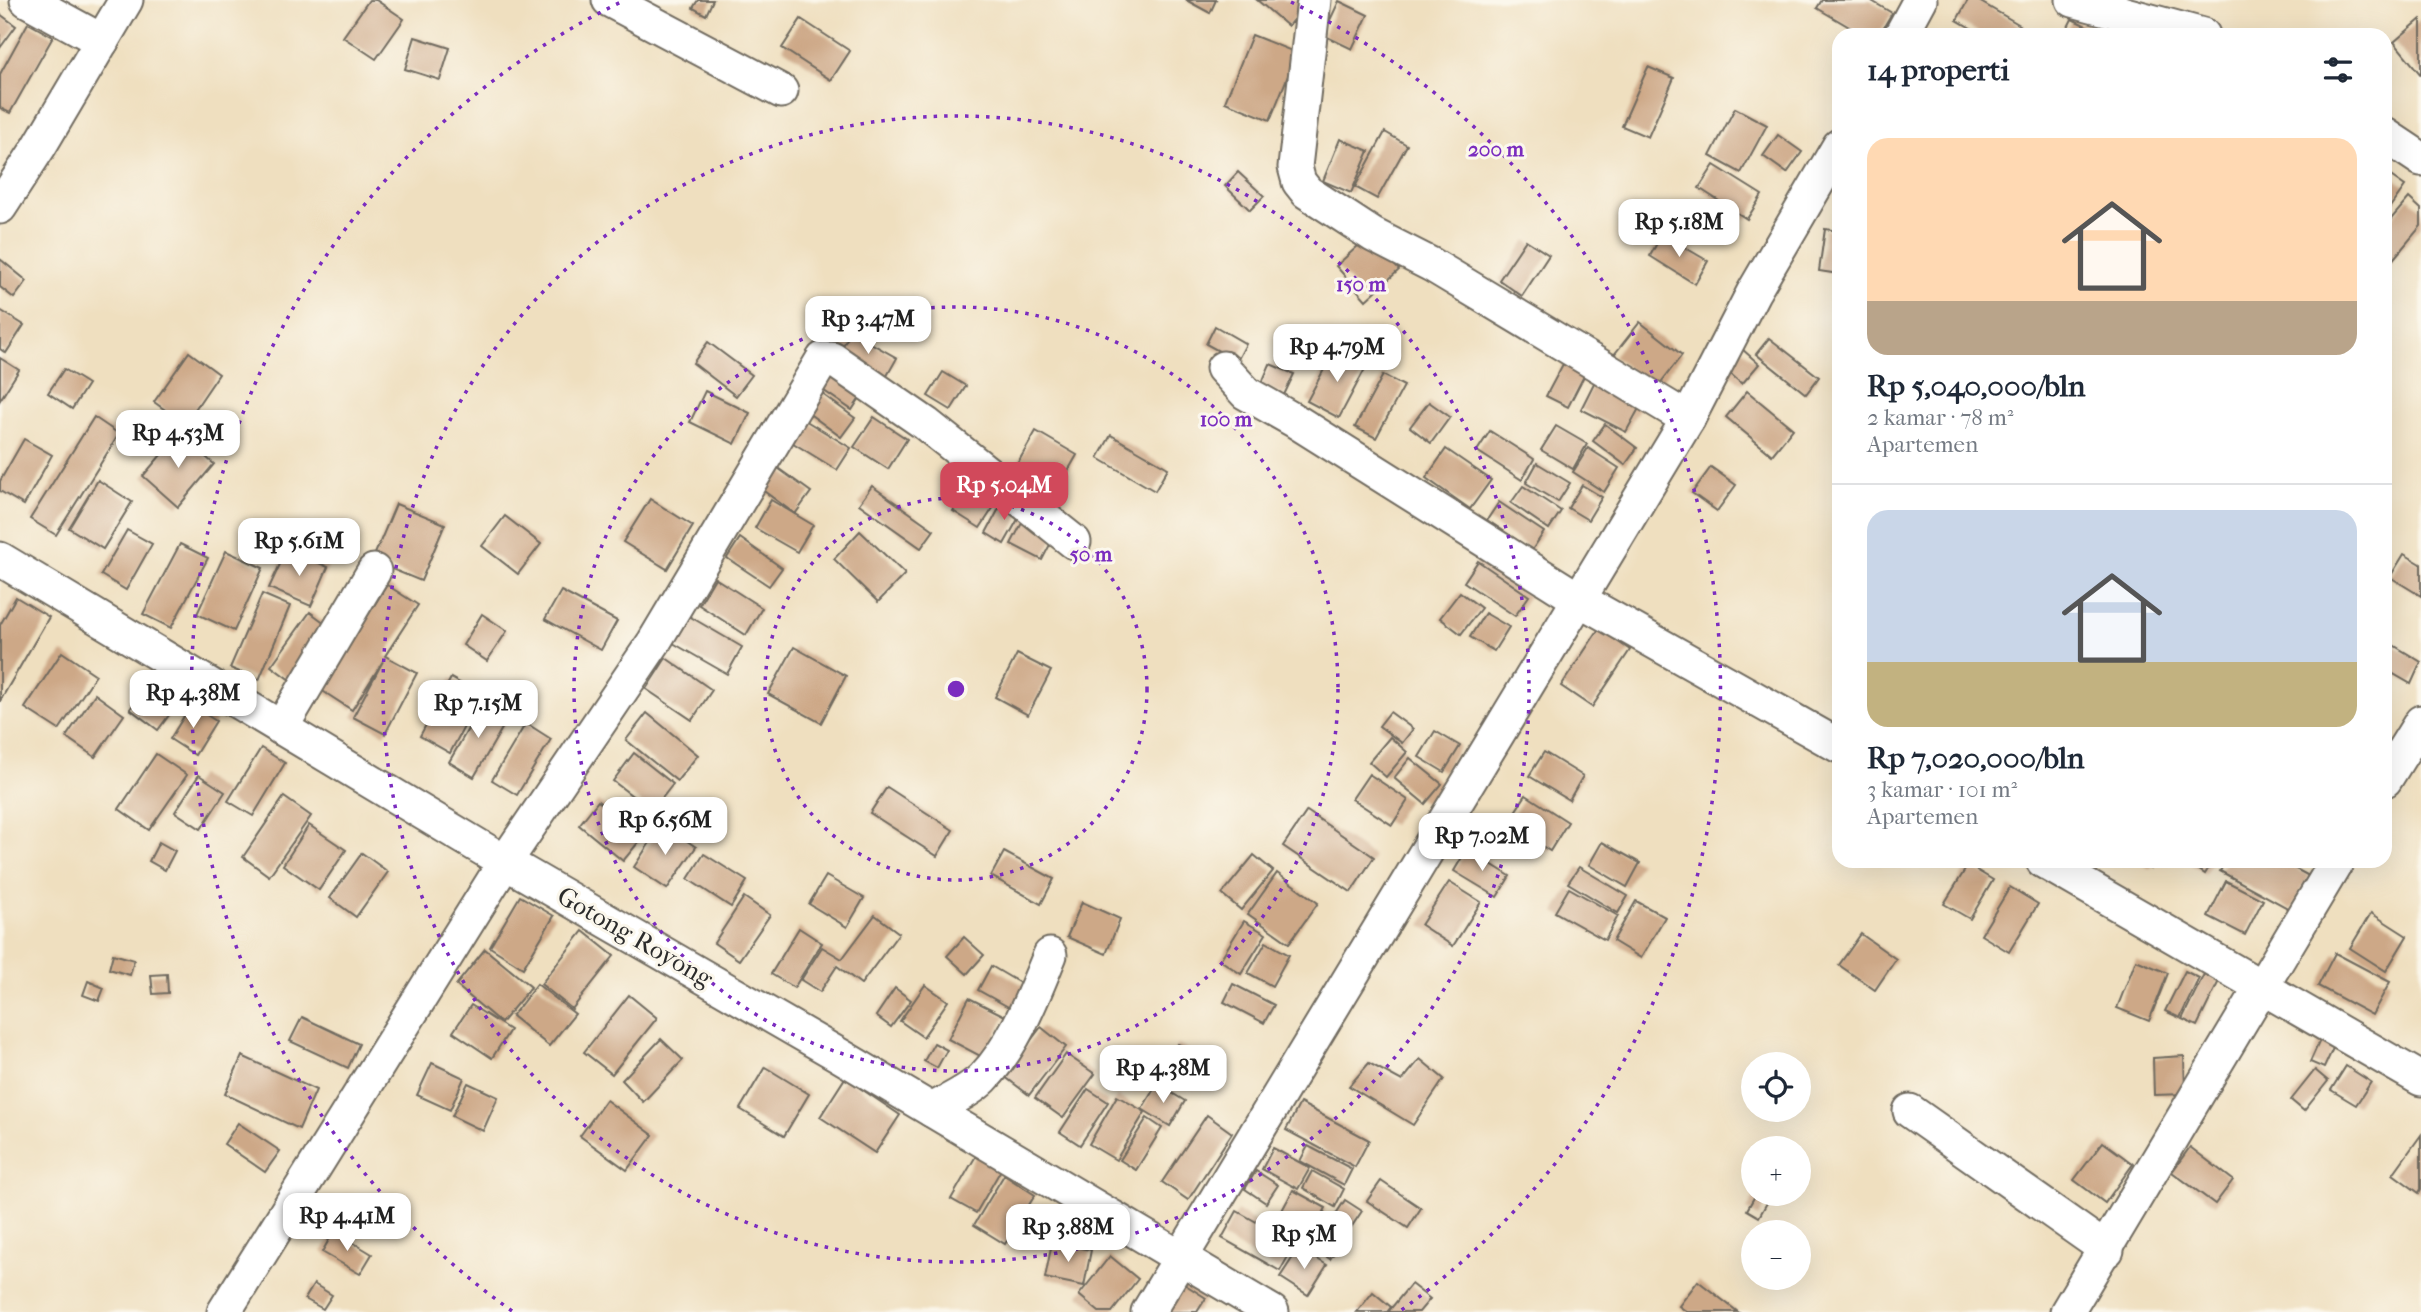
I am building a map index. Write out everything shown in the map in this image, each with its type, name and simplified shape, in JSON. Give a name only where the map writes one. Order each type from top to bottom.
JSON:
[{"type":"street","points":[[27,0],[102,41]]},
{"type":"street","points":[[0,207],[40,147],[126,0]]},
{"type":"street","points":[[609,0],[780,91]]},
{"type":"street","points":[[1314,0],[1295,167],[1299,182],[1307,192],[1373,235],[1432,265],[1688,419]]},
{"type":"street","points":[[1905,28],[1920,0]]},
{"type":"street","points":[[2073,0],[2177,28]]},
{"type":"street","points":[[2392,140],[2421,159]]},
{"type":"street","points":[[1149,1312],[1688,419],[1753,293],[1832,158]]},
{"type":"street","points":[[224,1312],[505,862],[654,642],[740,503],[815,367],[823,359],[832,359],[926,424],[1074,542]]},
{"type":"street","points":[[1223,368],[1245,393],[1297,422],[1580,600],[1832,742]]},
{"type":"street","name":"Gotong Royong","points":[[0,559],[505,862],[932,1110],[1272,1312]]},
{"type":"street","points":[[281,728],[373,571]]},
{"type":"street","points":[[2392,769],[2421,722]]},
{"type":"street","points":[[2055,868],[2421,1079]]},
{"type":"street","points":[[2067,1312],[2107,1250],[2333,868]]},
{"type":"street","points":[[932,1110],[970,1088],[994,1065],[1031,1001],[1049,955]]},
{"type":"street","points":[[1910,1111],[2107,1250]]},
{"type":"building","points":[[369,0],[376,0],[404,19],[376,59],[343,37]]},
{"type":"building","points":[[698,0],[713,0],[706,15],[693,8]]},
{"type":"building","points":[[1186,0],[1216,0],[1210,13]]},
{"type":"building","points":[[1257,0],[1304,0],[1307,3],[1288,26]]},
{"type":"building","points":[[1822,0],[1870,0],[1892,13],[1883,28],[1851,28],[1817,8]]},
{"type":"building","points":[[1968,0],[1977,0],[2020,25],[2018,28],[1971,28],[1957,20]]},
{"type":"building","points":[[1339,1],[1368,15],[1352,49],[1323,35]]},
{"type":"building","points":[[0,14],[16,26],[0,48]]},
{"type":"building","points":[[801,19],[850,51],[831,80],[782,48]]},
{"type":"building","points":[[2072,19],[2091,28],[2068,28]]},
{"type":"building","points":[[2421,19],[2421,75],[2394,42]]},
{"type":"building","points":[[28,23],[53,37],[10,113],[0,108],[0,74]]},
{"type":"building","points":[[1252,35],[1297,53],[1270,120],[1225,102]]},
{"type":"building","points":[[415,37],[450,48],[440,80],[405,69]]},
{"type":"building","points":[[1648,67],[1674,78],[1648,137],[1622,126]]},
{"type":"building","points":[[1735,108],[1767,125],[1741,173],[1710,156]]},
{"type":"building","points":[[1385,132],[1407,145],[1377,199],[1355,187]]},
{"type":"building","points":[[1778,135],[1802,152],[1787,173],[1763,156]]},
{"type":"building","points":[[1340,139],[1369,151],[1351,193],[1323,181]]},
{"type":"building","points":[[1714,165],[1762,195],[1747,219],[1699,188]]},
{"type":"building","points":[[1238,172],[1264,196],[1250,210],[1225,186]]},
{"type":"building","points":[[2392,177],[2405,186],[2392,204]]},
{"type":"building","points":[[2409,198],[2421,209],[2421,226],[2392,261],[2392,218]]},
{"type":"building","points":[[1825,229],[1832,230],[1832,273],[1819,271]]},
{"type":"building","points":[[1662,234],[1708,261],[1695,284],[1650,256]]},
{"type":"building","points":[[1369,236],[1399,270],[1366,300],[1336,266]]},
{"type":"building","points":[[1526,240],[1549,255],[1522,296],[1499,280]]},
{"type":"building","points":[[0,259],[27,281],[14,298],[0,287]]},
{"type":"building","points":[[0,310],[24,325],[6,353],[0,349]]},
{"type":"building","points":[[1640,322],[1682,355],[1655,390],[1613,356]]},
{"type":"building","points":[[1215,326],[1246,344],[1237,361],[1206,344]]},
{"type":"building","points":[[851,332],[897,358],[884,381],[838,354]]},
{"type":"building","points":[[1769,338],[1819,377],[1806,394],[1756,354]]},
{"type":"building","points":[[708,342],[752,375],[736,396],[693,363]]},
{"type":"building","points":[[1335,349],[1366,367],[1339,418],[1307,401]]},
{"type":"building","points":[[1742,349],[1759,364],[1742,384],[1725,369]]},
{"type":"building","points":[[189,352],[219,374],[185,424],[154,402]]},
{"type":"building","points":[[0,358],[19,370],[0,400]]},
{"type":"building","points":[[828,362],[867,387],[852,410],[814,384]]},
{"type":"building","points":[[1270,364],[1294,374],[1284,395],[1261,385]]},
{"type":"building","points":[[1563,364],[1585,374],[1568,407],[1546,396]]},
{"type":"building","points":[[64,369],[88,384],[72,409],[48,393]]},
{"type":"building","points":[[943,372],[966,386],[951,410],[928,396]]},
{"type":"building","points":[[1383,375],[1404,386],[1376,438],[1355,427]]},
{"type":"building","points":[[1596,379],[1642,403],[1626,432],[1581,409]]},
{"type":"building","points":[[810,385],[855,418],[841,437],[796,404]]},
{"type":"building","points":[[705,391],[750,413],[735,444],[690,422]]},
{"type":"building","points":[[1747,391],[1793,429],[1772,455],[1726,417]]},
{"type":"building","points":[[1429,402],[1450,417],[1431,443],[1410,427]]},
{"type":"building","points":[[798,416],[851,448],[837,470],[785,438]]},
{"type":"building","points":[[94,417],[119,434],[56,535],[30,519]]},
{"type":"building","points":[[874,417],[907,439],[888,469],[854,447]]},
{"type":"building","points":[[1605,424],[1637,448],[1625,465],[1593,441]]},
{"type":"building","points":[[1556,426],[1587,444],[1573,469],[1541,450]]},
{"type":"building","points":[[1036,431],[1077,455],[1053,497],[1012,473]]},
{"type":"building","points":[[1490,431],[1534,459],[1522,480],[1477,451]]},
{"type":"building","points":[[179,434],[214,464],[178,507],[143,476]]},
{"type":"building","points":[[1111,435],[1168,468],[1155,491],[1098,458]]},
{"type":"building","points":[[24,439],[52,455],[24,505],[0,491],[0,481]]},
{"type":"building","points":[[1588,448],[1619,468],[1604,492],[1573,472]]},
{"type":"building","points":[[1446,449],[1491,480],[1470,509],[1426,478]]},
{"type":"building","points":[[768,461],[811,492],[795,514],[753,483]]},
{"type":"building","points":[[1537,463],[1570,483],[1558,502],[1526,483]]},
{"type":"building","points":[[1711,467],[1736,485],[1717,511],[1692,493]]},
{"type":"building","points":[[977,476],[1003,493],[980,528],[953,511]]},
{"type":"building","points":[[98,480],[132,502],[103,549],[69,528]]},
{"type":"building","points":[[1582,485],[1602,497],[1588,520],[1568,508]]},
{"type":"building","points":[[872,486],[934,530],[921,548],[859,504]]},
{"type":"building","points":[[1523,486],[1561,511],[1549,529],[1511,503]]},
{"type":"building","points":[[650,499],[693,526],[667,569],[623,542]]},
{"type":"building","points":[[771,500],[813,525],[797,552],[755,528]]},
{"type":"building","points":[[1003,501],[1022,512],[1004,544],[986,533]]},
{"type":"building","points":[[1499,502],[1544,532],[1532,550],[1487,520]]},
{"type":"building","points":[[396,504],[445,524],[421,581],[372,561]]},
{"type":"building","points":[[505,516],[541,544],[518,574],[482,546]]},
{"type":"building","points":[[1025,517],[1056,533],[1042,560],[1011,544]]},
{"type":"building","points":[[127,530],[152,544],[126,590],[101,575]]},
{"type":"building","points":[[860,531],[905,574],[878,602],[834,559]]},
{"type":"building","points":[[740,538],[782,568],[769,586],[727,558]]},
{"type":"building","points":[[180,544],[208,558],[171,628],[143,614]]},
{"type":"building","points":[[287,549],[328,567],[311,606],[269,588]]},
{"type":"building","points":[[226,551],[263,568],[234,631],[197,614]]},
{"type":"building","points":[[2404,554],[2421,564],[2421,596],[2392,578]]},
{"type":"building","points":[[1478,561],[1529,596],[1515,616],[1464,582]]},
{"type":"building","points":[[715,578],[762,608],[746,635],[699,605]]},
{"type":"building","points":[[387,585],[418,605],[385,656],[417,673],[385,734],[353,717],[383,661],[352,710],[321,690]]},
{"type":"building","points":[[561,591],[617,621],[601,650],[545,619]]},
{"type":"building","points":[[1460,592],[1481,608],[1461,634],[1440,618]]},
{"type":"building","points":[[262,594],[290,606],[259,680],[230,668]]},
{"type":"building","points":[[16,597],[49,617],[0,701],[0,625]]},
{"type":"building","points":[[310,612],[333,629],[294,683],[271,666]]},
{"type":"building","points":[[682,612],[742,647],[727,674],[666,639]]},
{"type":"building","points":[[1485,613],[1509,627],[1494,651],[1470,637]]},
{"type":"building","points":[[482,614],[507,631],[487,661],[463,645]]},
{"type":"building","points":[[1599,629],[1630,650],[1592,707],[1561,686]]},
{"type":"building","points":[[2392,644],[2421,662],[2411,684],[2392,673]]},
{"type":"building","points":[[794,647],[846,676],[821,723],[768,694]]},
{"type":"building","points":[[62,652],[96,675],[59,730],[25,708]]},
{"type":"building","points":[[1017,654],[1051,671],[1028,715],[995,697]]},
{"type":"building","points":[[666,658],[712,690],[692,720],[646,689]]},
{"type":"building","points":[[155,675],[183,696],[158,730],[130,709]]},
{"type":"building","points":[[451,678],[481,695],[450,753],[420,736]]},
{"type":"building","points":[[95,694],[124,715],[95,757],[66,737]]},
{"type":"building","points":[[483,703],[508,718],[474,777],[449,762]]},
{"type":"building","points":[[191,705],[216,721],[195,755],[170,739]]},
{"type":"building","points":[[1390,712],[1413,729],[1402,743],[1379,726]]},
{"type":"building","points":[[647,713],[698,755],[677,781],[626,740]]},
{"type":"building","points":[[526,723],[551,739],[517,795],[492,780]]},
{"type":"building","points":[[1435,731],[1460,746],[1444,772],[1419,757]]},
{"type":"building","points":[[1390,737],[1407,752],[1386,777],[1369,762]]},
{"type":"building","points":[[261,748],[285,763],[253,816],[228,801]]},
{"type":"building","points":[[1544,752],[1583,776],[1569,800],[1529,776]]},
{"type":"building","points":[[634,753],[673,784],[652,811],[613,781]]},
{"type":"building","points":[[156,754],[187,775],[149,830],[119,809]]},
{"type":"building","points":[[1410,758],[1442,784],[1425,804],[1394,778]]},
{"type":"building","points":[[1369,774],[1408,800],[1392,825],[1352,799]]},
{"type":"building","points":[[199,775],[225,792],[201,829],[175,812]]},
{"type":"building","points":[[887,787],[953,830],[937,856],[870,813]]},
{"type":"building","points":[[1526,795],[1568,822],[1550,851],[1507,824]]},
{"type":"building","points":[[284,797],[311,816],[269,876],[243,857]]},
{"type":"building","points":[[598,801],[642,838],[623,861],[579,825]]},
{"type":"building","points":[[1307,811],[1374,857],[1351,892],[1283,846]]},
{"type":"building","points":[[662,824],[696,847],[667,889],[634,867]]},
{"type":"building","points":[[309,825],[346,850],[319,890],[283,865]]},
{"type":"building","points":[[159,842],[175,851],[165,870],[149,861]]},
{"type":"building","points":[[1602,842],[1640,863],[1627,887],[1589,865]]},
{"type":"building","points":[[1467,849],[1510,876],[1497,897],[1454,871]]},
{"type":"building","points":[[1004,852],[1054,879],[1041,904],[991,876]]},
{"type":"building","points":[[362,853],[388,872],[356,917],[330,898]]},
{"type":"building","points":[[704,854],[747,881],[731,907],[688,879]]},
{"type":"building","points":[[1254,855],[1273,871],[1241,910],[1222,894]]},
{"type":"building","points":[[1579,867],[1628,896],[1618,913],[1568,883]]},
{"type":"building","points":[[1966,868],[1973,868],[1993,880],[1970,919],[1944,904]]},
{"type":"building","points":[[2196,868],[2209,868],[2205,874]]},
{"type":"building","points":[[2222,868],[2294,868],[2309,876],[2291,910],[2220,871]]},
{"type":"building","points":[[1277,873],[1318,903],[1289,943],[1248,914]]},
{"type":"building","points":[[826,876],[864,898],[847,927],[809,904]]},
{"type":"building","points":[[2226,881],[2263,900],[2245,935],[2208,916]]},
{"type":"building","points":[[1449,882],[1481,902],[1453,946],[1421,925]]},
{"type":"building","points":[[2010,887],[2038,904],[2009,952],[1981,935]]},
{"type":"building","points":[[1569,888],[1618,916],[1605,940],[1555,912]]},
{"type":"building","points":[[520,896],[554,916],[523,968],[490,947]]},
{"type":"building","points":[[744,897],[770,915],[739,960],[714,943]]},
{"type":"building","points":[[1636,901],[1665,917],[1641,958],[1613,941]]},
{"type":"building","points":[[1082,902],[1120,919],[1106,954],[1067,937]]},
{"type":"building","points":[[2371,913],[2407,936],[2386,971],[2350,948]]},
{"type":"building","points":[[875,915],[899,933],[861,984],[837,966],[820,992],[801,980],[822,947],[842,959]]},
{"type":"building","points":[[1244,921],[1266,934],[1241,974],[1220,960]]},
{"type":"building","points":[[799,928],[822,943],[794,988],[771,974]]},
{"type":"building","points":[[583,931],[614,956],[572,1009],[541,984]]},
{"type":"building","points":[[1861,934],[1896,959],[1875,990],[1839,965]]},
{"type":"building","points":[[964,937],[984,955],[967,974],[947,956]]},
{"type":"building","points":[[1266,942],[1289,955],[1272,986],[1248,973]]},
{"type":"building","points":[[485,949],[531,987],[501,1023],[456,985]]},
{"type":"building","points":[[2335,953],[2390,982],[2372,1015],[2318,986]]},
{"type":"building","points":[[113,954],[134,960],[130,975],[109,969]]},
{"type":"building","points":[[2136,960],[2168,973],[2149,1021],[2117,1008]]},
{"type":"building","points":[[991,966],[1025,986],[1012,1009],[978,990]]},
{"type":"building","points":[[2185,971],[2199,978],[2180,1018],[2165,1011]]},
{"type":"building","points":[[167,974],[168,993],[153,994],[151,975]]},
{"type":"building","points":[[2204,974],[2219,981],[2197,1026],[2182,1019]]},
{"type":"building","points":[[88,981],[104,988],[99,1001],[83,995]]},
{"type":"building","points":[[537,984],[575,1014],[549,1046],[512,1016]]},
{"type":"building","points":[[1233,984],[1274,1005],[1264,1023],[1224,1002]]},
{"type":"building","points":[[925,985],[948,1001],[923,1037],[900,1021]]},
{"type":"building","points":[[895,988],[911,1000],[891,1027],[876,1016]]},
{"type":"building","points":[[629,995],[657,1018],[612,1074],[584,1052]]},
{"type":"building","points":[[969,998],[1005,1016],[984,1058],[948,1039]]},
{"type":"building","points":[[471,1005],[510,1030],[492,1058],[453,1032]]},
{"type":"building","points":[[302,1017],[359,1044],[348,1068],[290,1041]]},
{"type":"building","points":[[1041,1027],[1066,1047],[1029,1095],[1004,1076]]},
{"type":"building","points":[[661,1039],[683,1060],[643,1102],[622,1080]]},
{"type":"building","points":[[2320,1040],[2334,1046],[2324,1068],[2310,1062]]},
{"type":"building","points":[[934,1043],[947,1050],[937,1068],[924,1061]]},
{"type":"building","points":[[1178,1044],[1209,1061],[1194,1088],[1164,1071]]},
{"type":"building","points":[[1066,1054],[1095,1074],[1063,1118],[1035,1098]]},
{"type":"building","points":[[242,1056],[316,1090],[299,1129],[225,1094]]},
{"type":"building","points":[[2184,1056],[2185,1094],[2154,1095],[2153,1058]]},
{"type":"building","points":[[1420,1059],[1444,1079],[1413,1125],[1349,1086],[1369,1063],[1402,1081]]},
{"type":"building","points":[[432,1063],[464,1078],[450,1110],[417,1095]]},
{"type":"building","points":[[2346,1066],[2371,1082],[2356,1105],[2331,1090]]},
{"type":"building","points":[[765,1067],[809,1094],[784,1136],[740,1109]]},
{"type":"building","points":[[2315,1070],[2328,1081],[2304,1111],[2291,1100]]},
{"type":"building","points":[[845,1078],[900,1115],[875,1153],[820,1117]]},
{"type":"building","points":[[468,1083],[498,1097],[483,1131],[452,1116]]},
{"type":"building","points":[[1157,1084],[1185,1101],[1170,1126],[1142,1109]]},
{"type":"building","points":[[1088,1089],[1108,1102],[1080,1145],[1060,1132]]},
{"type":"building","points":[[1117,1096],[1145,1112],[1116,1160],[1089,1144]]},
{"type":"building","points":[[606,1100],[653,1135],[627,1170],[580,1136]]},
{"type":"building","points":[[1300,1103],[1369,1140],[1355,1167],[1286,1130]]},
{"type":"building","points":[[1207,1115],[1232,1133],[1188,1200],[1162,1182]]},
{"type":"building","points":[[1147,1118],[1162,1128],[1136,1170],[1120,1160]]},
{"type":"building","points":[[238,1123],[280,1151],[265,1172],[224,1144]]},
{"type":"building","points":[[2421,1135],[2421,1189],[2419,1193],[2393,1174]]},
{"type":"building","points":[[2103,1142],[2133,1164],[2105,1203],[2074,1180]]},
{"type":"building","points":[[1308,1146],[1352,1169],[1344,1185],[1300,1161]]},
{"type":"building","points":[[2190,1147],[2233,1180],[2215,1204],[2172,1172]]},
{"type":"building","points":[[1273,1148],[1310,1168],[1298,1189],[1262,1169]]},
{"type":"building","points":[[977,1154],[1002,1168],[976,1213],[951,1199]]},
{"type":"building","points":[[1256,1171],[1278,1185],[1266,1203],[1245,1189]]},
{"type":"building","points":[[1312,1171],[1344,1189],[1335,1207],[1303,1188]]},
{"type":"building","points":[[1004,1175],[1035,1195],[1005,1244],[974,1225]]},
{"type":"building","points":[[1381,1181],[1421,1208],[1408,1228],[1367,1201]]},
{"type":"building","points":[[1293,1190],[1326,1208],[1306,1245],[1273,1227]]},
{"type":"building","points":[[1345,1200],[1362,1211],[1330,1259],[1314,1248]]},
{"type":"building","points":[[1749,1206],[1765,1206],[1759,1217],[1747,1210]]},
{"type":"building","points":[[1237,1211],[1295,1244],[1280,1271],[1222,1238]]},
{"type":"building","points":[[334,1231],[372,1254],[360,1274],[322,1252]]},
{"type":"building","points":[[1052,1243],[1091,1250],[1084,1286],[1045,1278]]},
{"type":"building","points":[[1299,1248],[1327,1265],[1308,1295],[1280,1277]]},
{"type":"building","points":[[1110,1256],[1138,1279],[1112,1312],[1099,1312],[1079,1295]]},
{"type":"building","points":[[1698,1281],[1738,1312],[1687,1312],[1679,1306]]},
{"type":"building","points":[[1181,1282],[1206,1298],[1197,1312],[1162,1312]]},
{"type":"building","points":[[314,1284],[332,1295],[323,1309],[305,1299]]},
{"type":"building","points":[[1411,1284],[1430,1299],[1419,1312],[1388,1312]]},
{"type":"building","points":[[1373,1292],[1391,1307],[1387,1312],[1357,1312]]}]
